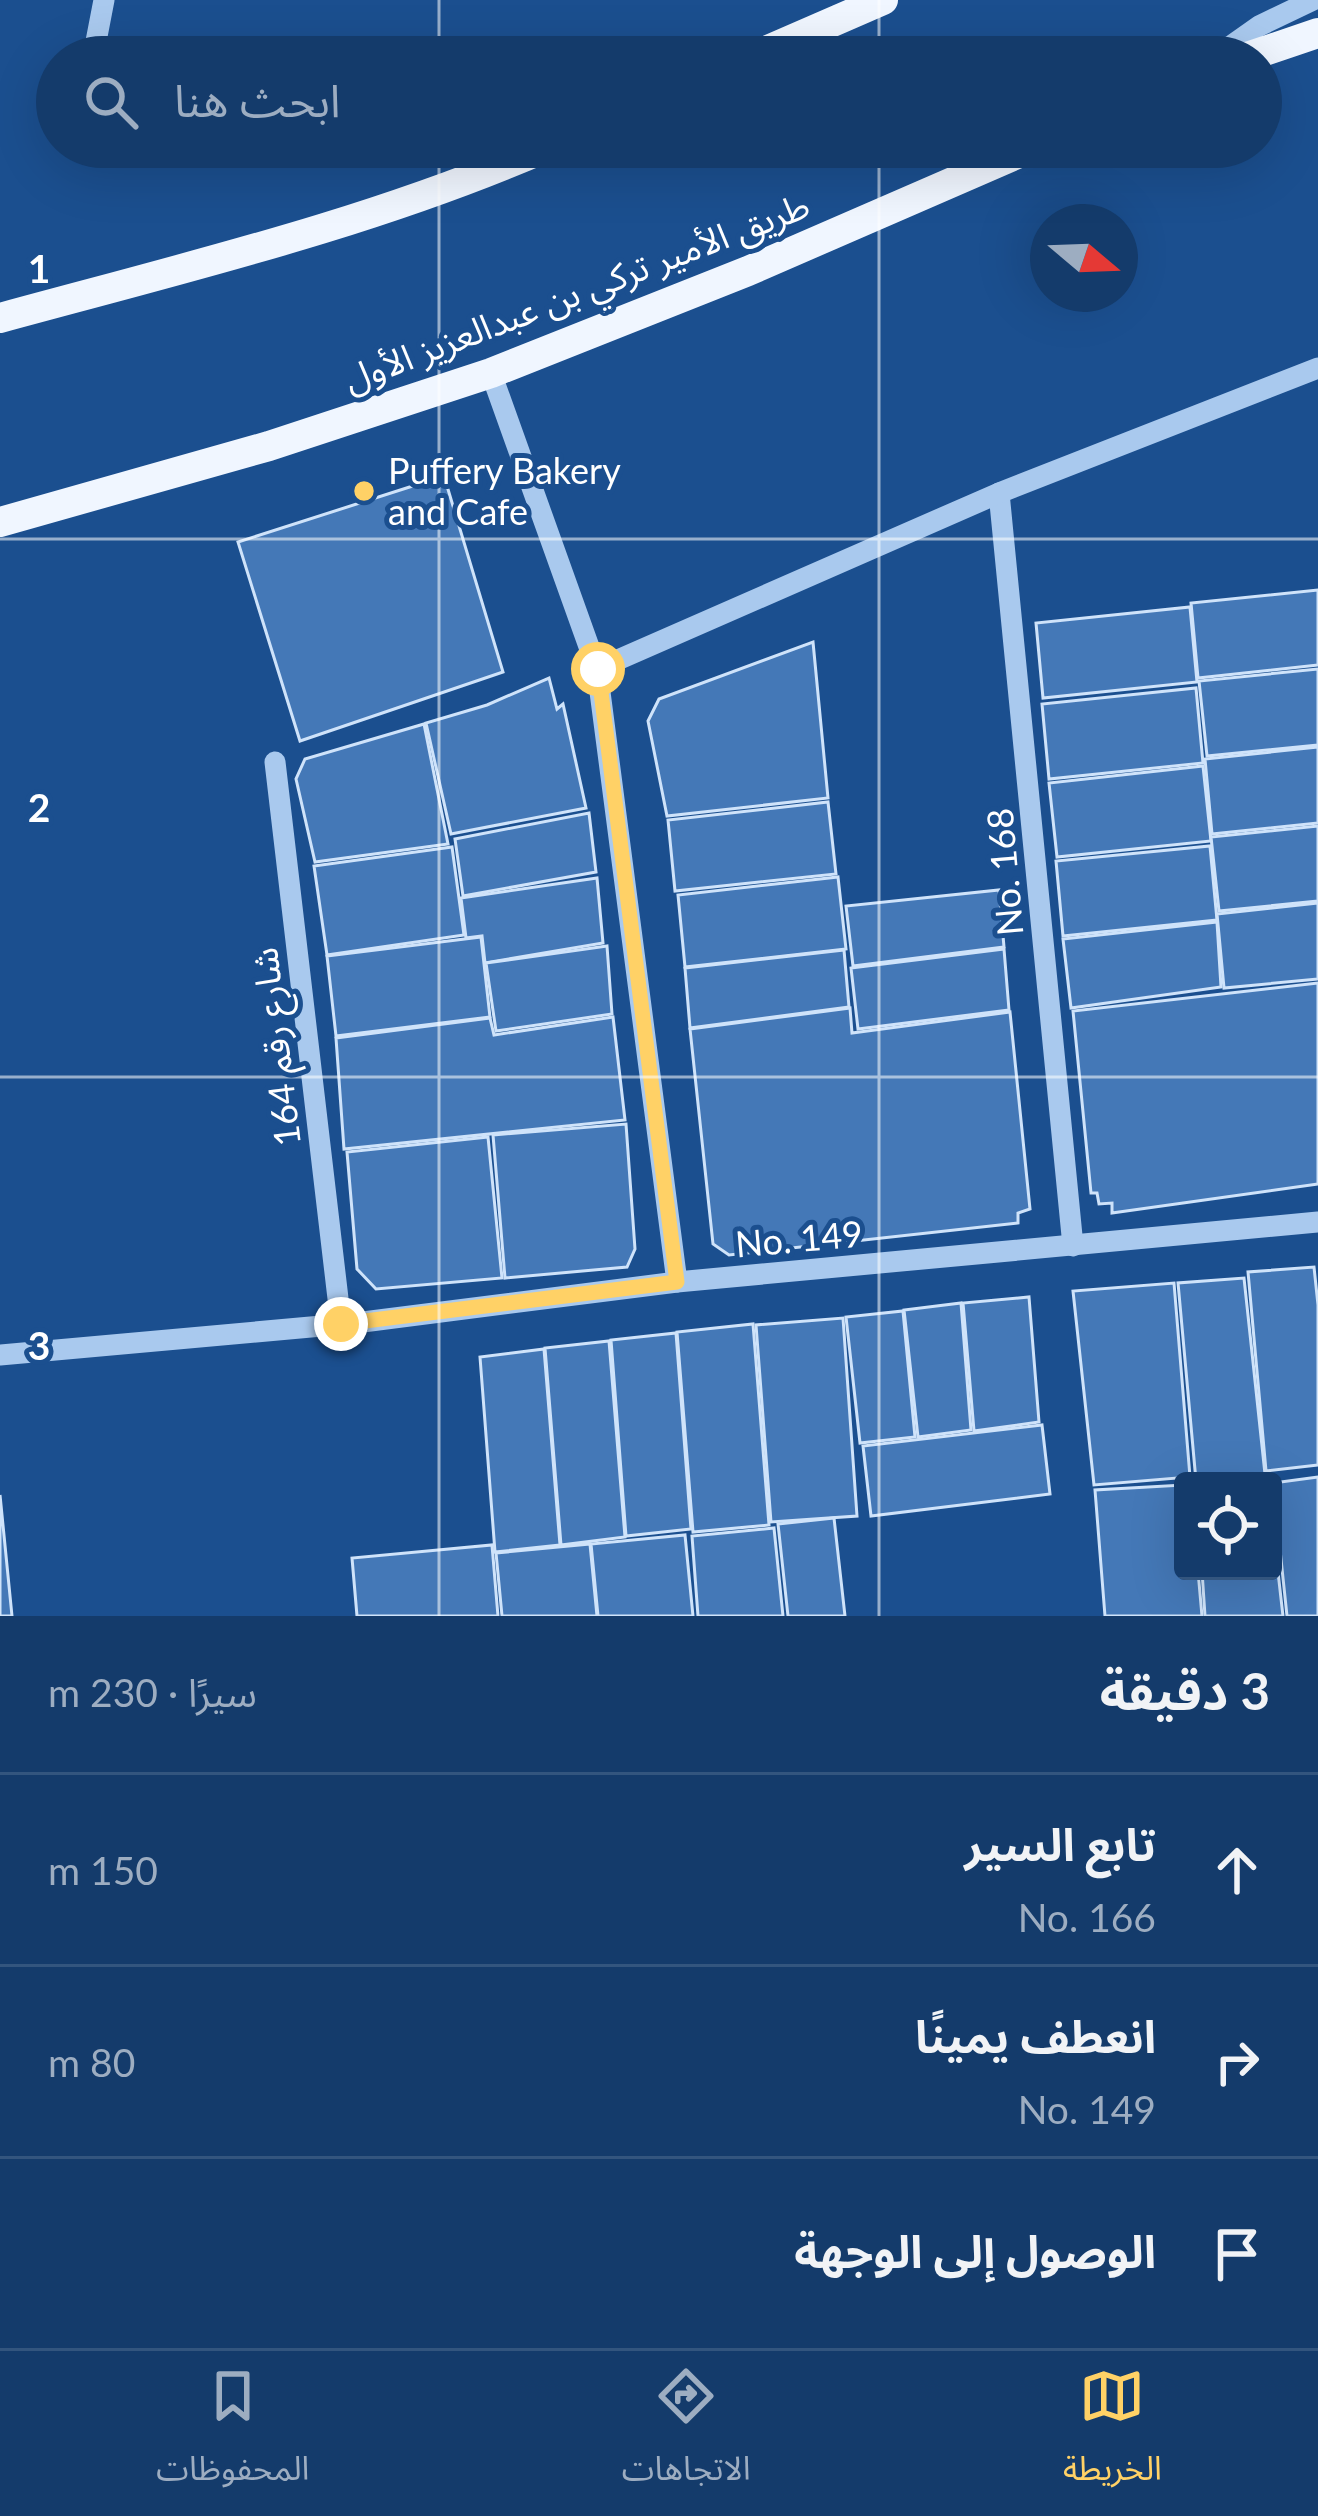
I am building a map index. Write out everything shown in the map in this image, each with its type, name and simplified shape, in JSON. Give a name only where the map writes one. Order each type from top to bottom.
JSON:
[{"type":"main road","points":[[800,36],[883,0]]},
{"type":"main road","points":[[1282,45],[1318,33]]},
{"type":"main road","points":[[0,318],[276,242],[494,168]]},
{"type":"main road","name":"طريق الأمير تركي بن عبدالعزيز الأول","points":[[0,523],[269,446],[491,373],[748,271],[985,168]]},
{"type":"street","points":[[97,36],[104,0]]},
{"type":"street","points":[[1245,36],[1313,0]]},
{"type":"street","points":[[598,669],[999,493],[1318,368]]},
{"type":"street","points":[[491,373],[598,669],[677,1282]]},
{"type":"street","name":"No. 168","points":[[999,493],[1073,1246]]},
{"type":"street","name":"شارع رقم 164","points":[[274,763],[341,1324]]},
{"type":"street","name":"No. 149","points":[[0,1355],[341,1324],[677,1282],[1318,1222]]},
{"type":"building","points":[[444,476],[503,672],[300,741],[238,542]]},
{"type":"building","points":[[1318,590],[1318,665],[1198,678],[1191,603]]},
{"type":"building","points":[[1190,607],[1197,682],[1043,698],[1036,623]]},
{"type":"building","points":[[813,642],[828,798],[667,816],[648,721],[659,699]]},
{"type":"building","points":[[1318,669],[1318,745],[1207,756],[1199,681]]},
{"type":"building","points":[[549,678],[557,709],[563,704],[586,808],[451,834],[426,723],[487,705]]},
{"type":"building","points":[[1196,688],[1203,763],[1049,779],[1042,704]]},
{"type":"building","points":[[424,724],[448,844],[315,862],[296,779],[305,759]]},
{"type":"building","points":[[1318,747],[1318,823],[1212,834],[1205,759]]},
{"type":"building","points":[[1203,766],[1211,841],[1057,857],[1049,783]]},
{"type":"building","points":[[828,802],[836,874],[675,891],[668,820]]},
{"type":"building","points":[[589,813],[596,872],[463,896],[455,839]]},
{"type":"building","points":[[1318,826],[1318,901],[1219,911],[1211,837]]},
{"type":"building","points":[[1210,846],[1217,920],[1063,936],[1056,861]]},
{"type":"building","points":[[452,847],[464,935],[327,955],[314,866]]},
{"type":"building","points":[[838,877],[846,949],[685,967],[678,895]]},
{"type":"building","points":[[597,878],[603,943],[485,963],[482,936],[466,938],[461,898]]},
{"type":"building","points":[[999,890],[1004,947],[853,966],[846,906]]},
{"type":"building","points":[[1318,903],[1318,979],[1224,988],[1217,914]]},
{"type":"building","points":[[1217,922],[1221,987],[1071,1008],[1063,939]]},
{"type":"building","points":[[481,937],[490,1017],[336,1036],[327,956]]},
{"type":"building","points":[[607,946],[612,1014],[496,1031],[486,963]]},
{"type":"building","points":[[1004,949],[1009,1010],[858,1029],[851,968]]},
{"type":"building","points":[[844,950],[849,1007],[690,1028],[685,968]]},
{"type":"building","points":[[1318,983],[1318,1184],[1112,1213],[1112,1203],[1099,1204],[1097,1193],[1091,1193],[1073,1011]]},
{"type":"building","points":[[850,1008],[852,1033],[1010,1012],[1030,1209],[1018,1213],[1018,1223],[729,1255],[713,1244],[690,1029]]},
{"type":"building","points":[[613,1017],[625,1120],[344,1149],[336,1038],[490,1018],[494,1035]]},
{"type":"building","points":[[626,1124],[635,1249],[627,1267],[505,1278],[493,1135]]},
{"type":"building","points":[[488,1137],[502,1278],[376,1289],[357,1269],[347,1152]]},
{"type":"building","points":[[1314,1267],[1318,1465],[1266,1471],[1248,1272]]},
{"type":"building","points":[[1244,1278],[1265,1472],[1195,1472],[1178,1283]]},
{"type":"building","points":[[1174,1283],[1190,1472],[1174,1472],[1174,1478],[1094,1485],[1073,1291]]},
{"type":"building","points":[[1029,1297],[1039,1422],[974,1431],[963,1303]]},
{"type":"building","points":[[961,1303],[971,1430],[918,1437],[904,1310]]},
{"type":"building","points":[[903,1311],[915,1437],[860,1443],[846,1317]]},
{"type":"building","points":[[843,1318],[857,1516],[771,1522],[756,1325]]},
{"type":"building","points":[[753,1324],[769,1525],[693,1532],[677,1332]]},
{"type":"building","points":[[676,1333],[691,1529],[626,1536],[611,1340]]},
{"type":"building","points":[[609,1341],[625,1537],[561,1545],[545,1348]]},
{"type":"building","points":[[544,1349],[560,1545],[495,1552],[480,1357]]},
{"type":"building","points":[[1042,1425],[1050,1494],[871,1516],[863,1446]]},
{"type":"building","points":[[1318,1477],[1318,1616],[1287,1616],[1282,1482]]},
{"type":"building","points":[[1174,1486],[1174,1580],[1199,1580],[1202,1616],[1105,1616],[1095,1490]]},
{"type":"building","points":[[0,1495],[12,1616],[0,1616]]},
{"type":"building","points":[[834,1518],[845,1616],[788,1616],[778,1524]]},
{"type":"building","points":[[774,1528],[783,1616],[698,1616],[692,1536]]},
{"type":"building","points":[[685,1535],[693,1616],[598,1616],[591,1544]]},
{"type":"building","points":[[590,1544],[597,1616],[502,1616],[496,1553]]},
{"type":"building","points":[[492,1545],[498,1616],[357,1616],[352,1558]]},
{"type":"building","points":[[1203,1580],[1279,1580],[1283,1616],[1205,1616]]},
{"type":"place","name":"Puffery Bakery and Cafe","points":[[364,491]]},
{"type":"route","points":[[341,1324],[677,1282],[598,669]]}]
